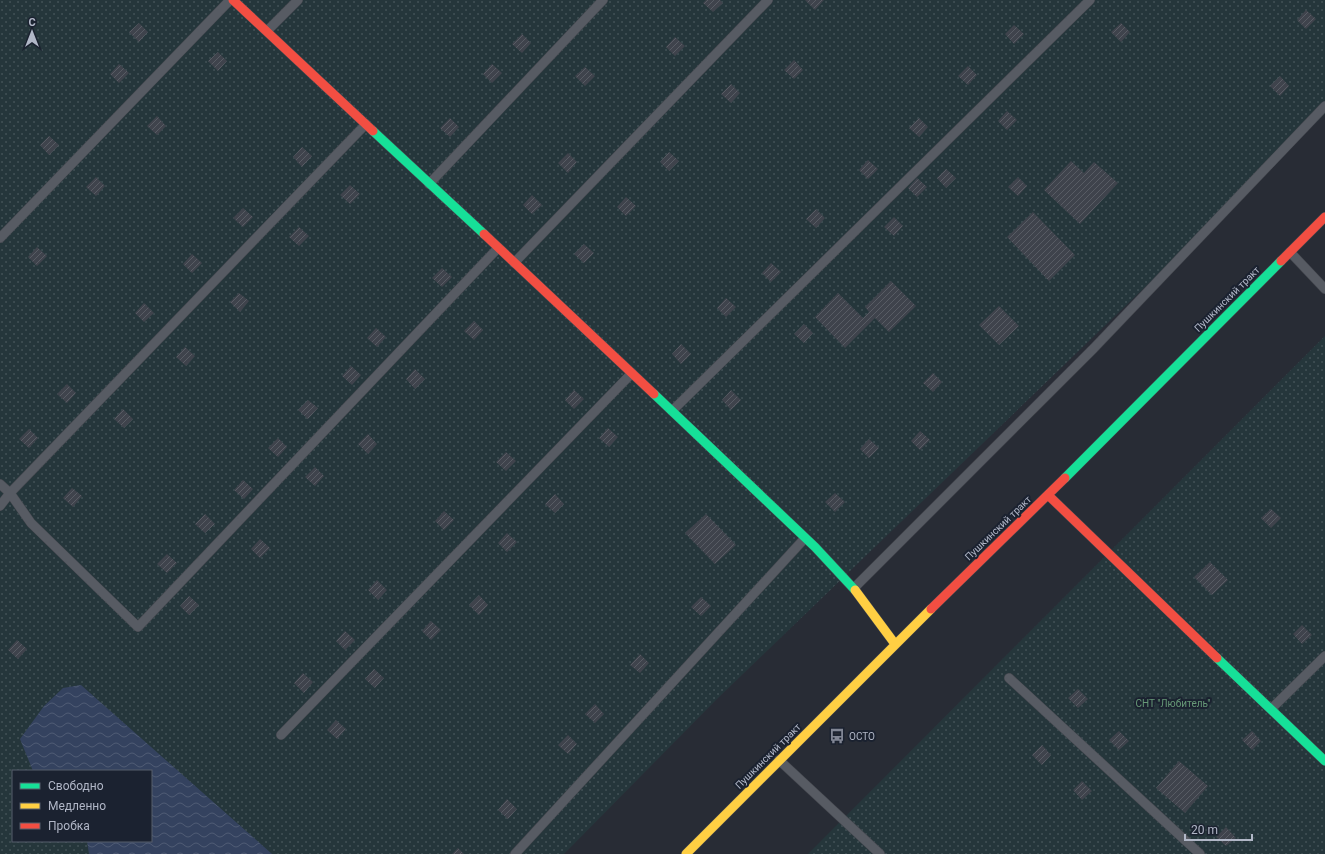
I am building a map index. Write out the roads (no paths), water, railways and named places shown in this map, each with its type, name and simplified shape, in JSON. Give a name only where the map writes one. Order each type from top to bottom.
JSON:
[{"type":"street","points":[[233,0],[632,373],[805,538],[854,588],[895,644]]},
{"type":"street","name":"Пушкинский тракт","points":[[686,854],[895,644],[1048,495],[1325,217]]},
{"type":"street","points":[[1048,495],[1272,708],[1325,761]]},
{"type":"lane","points":[[0,238],[230,0]]},
{"type":"lane","points":[[267,31],[298,0]]},
{"type":"lane","points":[[429,184],[603,0]]},
{"type":"lane","points":[[514,263],[768,0]]},
{"type":"lane","points":[[672,412],[1090,0]]},
{"type":"lane","points":[[854,588],[1094,348],[1325,106]]},
{"type":"lane","points":[[0,506],[10,493],[366,124]]},
{"type":"lane","points":[[0,484],[10,493],[31,522],[138,627],[498,248]]},
{"type":"lane","points":[[1290,252],[1325,289]]},
{"type":"lane","points":[[281,735],[632,373]]},
{"type":"lane","points":[[515,854],[805,538]]},
{"type":"lane","points":[[1272,708],[1325,656]]},
{"type":"lane","points":[[1009,678],[1200,854]]},
{"type":"lane","points":[[779,760],[880,854]]},
{"type":"water","points":[[81,685],[272,854],[89,854],[87,842],[152,842],[152,770],[33,770],[20,739],[44,706],[63,688]]},
{"type":"place","name":"ОСТО","points":[[837,736]]},
{"type":"park label","name":"СНТ \"Любитель\"","points":[[1173,703]]}]
